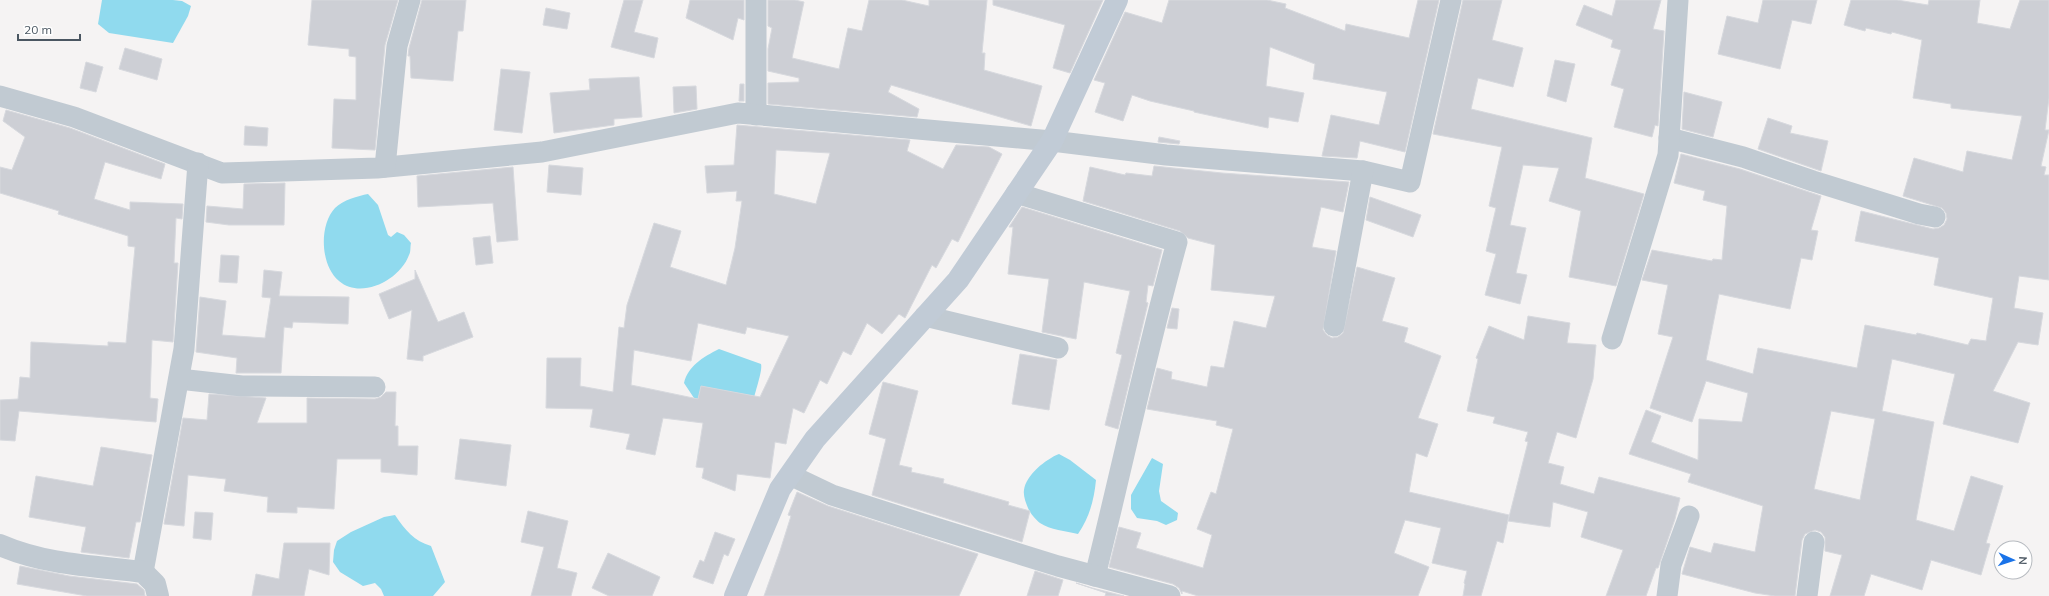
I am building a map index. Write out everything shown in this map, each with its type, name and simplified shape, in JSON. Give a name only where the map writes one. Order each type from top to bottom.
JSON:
[{"type":"main road","points":[[735,596],[780,489],[815,439],[958,280],[1052,141],[1117,0]]},
{"type":"street","points":[[385,167],[398,46],[410,0]]},
{"type":"street","points":[[756,0],[756,115]]},
{"type":"street","points":[[0,96],[74,117],[222,173],[385,167],[542,152],[738,113],[1052,141],[1166,155],[1363,172],[1410,182],[1451,0]]},
{"type":"street","points":[[1612,339],[1666,161],[1669,138],[1678,0]]},
{"type":"street","points":[[1669,138],[1743,157],[1813,182],[1919,214],[1935,217]]},
{"type":"street","points":[[143,572],[184,349],[198,164]]},
{"type":"street","points":[[1334,326],[1363,172]]},
{"type":"street","points":[[1016,193],[1177,242],[1133,413],[1127,452],[1095,576]]},
{"type":"street","points":[[925,316],[1058,348]]},
{"type":"street","points":[[179,379],[242,386],[375,387]]},
{"type":"street","points":[[790,475],[832,495],[1058,566],[1170,596]]},
{"type":"street","points":[[1666,596],[1671,565],[1689,516]]},
{"type":"street","points":[[1807,596],[1814,542]]},
{"type":"street","points":[[0,545],[14,551],[70,565],[143,572],[155,584],[158,596]]},
{"type":"water","points":[[102,0],[173,0],[182,1],[191,6],[188,16],[173,43],[109,33],[98,24]]},
{"type":"water","points":[[368,194],[378,205],[388,235],[391,237],[397,232],[404,235],[411,243],[410,254],[404,264],[389,279],[368,288],[358,288],[348,286],[339,281],[333,274],[325,255],[324,234],[330,215],[338,205],[355,197]]},
{"type":"water","points":[[719,349],[761,364],[761,372],[753,403],[722,405],[694,398],[684,383],[689,372],[697,363],[707,355]]},
{"type":"water","points":[[1059,454],[1070,460],[1096,480],[1091,508],[1086,521],[1078,534],[1053,529],[1040,523],[1030,512],[1024,497],[1024,490],[1028,479],[1037,468]]},
{"type":"water","points":[[1152,458],[1163,464],[1159,491],[1161,501],[1178,513],[1177,520],[1166,525],[1157,521],[1137,518],[1131,509],[1131,495]]},
{"type":"water","points":[[395,515],[410,534],[425,544],[431,546],[445,582],[433,596],[384,596],[381,589],[375,583],[363,586],[340,572],[333,562],[334,550],[337,541],[351,532],[384,517]]},
{"type":"building","points":[[312,0],[398,0],[385,45],[375,150],[332,148],[334,99],[356,100],[356,57],[349,56],[349,49],[308,45]]},
{"type":"building","points":[[422,0],[466,0],[463,31],[458,31],[453,81],[411,78],[410,56],[408,56],[409,48]]},
{"type":"building","points":[[624,0],[643,0],[634,32],[658,38],[654,58],[611,47]]},
{"type":"building","points":[[690,0],[744,0],[744,20],[738,18],[733,40],[686,18]]},
{"type":"building","points":[[768,0],[795,0],[804,2],[792,58],[839,69],[848,28],[862,31],[869,0],[902,0],[929,6],[929,0],[987,0],[982,53],[985,53],[984,70],[1042,86],[1031,126],[891,85],[888,92],[919,109],[917,117],[768,104],[768,83],[799,82],[799,78],[768,71],[768,49],[772,28],[768,26]]},
{"type":"building","points":[[993,0],[1103,0],[1070,73],[1053,68],[1065,25],[993,5]]},
{"type":"building","points":[[1169,0],[1267,0],[1286,4],[1285,8],[1345,31],[1346,24],[1409,38],[1418,0],[1439,0],[1405,152],[1360,141],[1357,158],[1322,156],[1331,115],[1379,125],[1387,92],[1313,79],[1315,64],[1270,47],[1266,86],[1304,93],[1298,122],[1269,117],[1268,128],[1194,112],[1132,95],[1123,121],[1095,112],[1105,83],[1094,80],[1125,12],[1162,23]]},
{"type":"building","points":[[1463,0],[1502,0],[1492,40],[1523,48],[1513,87],[1478,78],[1471,109],[1592,138],[1585,178],[1644,194],[1616,286],[1569,277],[1581,211],[1549,201],[1559,168],[1523,165],[1510,225],[1526,228],[1516,273],[1527,275],[1520,304],[1485,295],[1496,254],[1486,251],[1496,208],[1489,206],[1502,147],[1433,134]]},
{"type":"building","points":[[1616,0],[1661,0],[1653,29],[1664,31],[1658,126],[1655,125],[1652,137],[1614,127],[1624,89],[1611,85],[1621,50],[1611,47],[1613,40],[1576,25],[1584,5],[1612,16]]},
{"type":"building","points":[[1763,0],[1817,0],[1811,24],[1792,20],[1780,69],[1718,54],[1727,16],[1758,23]]},
{"type":"building","points":[[1851,0],[1897,0],[1928,5],[1929,0],[1980,0],[1977,23],[2010,29],[2020,0],[2049,0],[2049,98],[2045,130],[2049,130],[2041,166],[2046,167],[2044,175],[2049,175],[2049,280],[2019,276],[2014,308],[2043,313],[2038,345],[2018,342],[1993,391],[2030,403],[2018,443],[1943,424],[1955,374],[1892,359],[1882,411],[1934,422],[1916,520],[1954,531],[1971,476],[2003,486],[1986,543],[1990,544],[1981,575],[1931,560],[1922,590],[1871,574],[1864,596],[1830,596],[1842,555],[1825,551],[1825,537],[1821,532],[1815,530],[1805,534],[1802,540],[1795,596],[1775,596],[1755,593],[1682,574],[1690,547],[1711,553],[1714,543],[1755,552],[1763,506],[1688,482],[1691,474],[1629,454],[1646,410],[1661,416],[1651,442],[1698,460],[1699,419],[1742,422],[1748,393],[1706,381],[1692,422],[1650,408],[1673,337],[1658,334],[1668,285],[1642,280],[1652,250],[1712,261],[1713,259],[1722,260],[1727,206],[1703,200],[1705,191],[1674,183],[1681,154],[1740,169],[1821,196],[1811,230],[1818,231],[1812,260],[1801,258],[1790,309],[1719,294],[1706,360],[1753,374],[1758,348],[1857,368],[1865,325],[1916,335],[1917,333],[1968,345],[1971,339],[1986,341],[1993,298],[1934,285],[1939,258],[1855,241],[1861,211],[1933,229],[1944,225],[1947,219],[1946,213],[1942,208],[1903,196],[1914,158],[1963,172],[1967,151],[2012,160],[2022,116],[1951,108],[1951,104],[1913,98],[1922,40],[1892,32],[1891,34],[1866,28],[1865,31],[1844,25]],"holes":[[[1831,411],[1875,419],[1860,500],[1814,489]]]},
{"type":"building","points":[[546,8],[570,13],[567,29],[543,25]]},
{"type":"building","points":[[125,48],[162,59],[157,80],[119,69]]},
{"type":"building","points":[[1555,60],[1575,64],[1566,102],[1547,96]]},
{"type":"building","points":[[86,62],[103,67],[96,92],[80,88]]},
{"type":"building","points":[[501,69],[530,72],[522,133],[494,130]]},
{"type":"building","points":[[639,77],[642,117],[614,119],[614,125],[554,133],[550,93],[590,90],[589,79]]},
{"type":"building","points":[[740,84],[744,84],[744,101],[739,101]]},
{"type":"building","points":[[696,86],[697,109],[674,113],[673,87]]},
{"type":"building","points":[[1684,92],[1722,102],[1713,137],[1682,129]]},
{"type":"building","points":[[6,110],[70,128],[165,164],[161,179],[105,162],[94,199],[130,210],[130,202],[183,204],[182,219],[176,218],[174,263],[178,263],[173,342],[152,340],[150,398],[158,399],[156,422],[19,411],[15,441],[0,440],[0,400],[18,399],[20,377],[30,378],[31,342],[108,346],[108,342],[126,343],[135,247],[128,246],[128,236],[58,214],[59,211],[0,193],[0,167],[12,170],[25,137],[3,121]]},
{"type":"building","points":[[1768,118],[1792,126],[1790,133],[1828,141],[1821,171],[1758,149]]},
{"type":"building","points":[[737,125],[910,140],[907,151],[943,169],[956,145],[989,147],[1002,154],[958,242],[952,239],[936,268],[932,265],[905,318],[899,314],[882,334],[867,323],[851,355],[843,351],[827,384],[820,380],[804,413],[793,408],[786,444],[775,442],[770,478],[737,474],[735,491],[702,478],[704,468],[696,467],[703,423],[663,418],[655,455],[626,449],[630,434],[590,427],[593,409],[546,408],[547,358],[581,358],[580,386],[613,392],[619,327],[624,328],[627,305],[654,223],[681,231],[670,267],[726,285],[735,248],[742,201],[736,201],[737,191],[707,193],[705,166],[734,165]],"holes":[[[776,150],[830,153],[816,204],[774,194]],[[698,323],[745,334],[747,327],[789,336],[760,397],[701,386],[698,399],[631,385],[634,350],[691,361]]]},
{"type":"building","points":[[245,126],[268,128],[267,146],[244,145]]},
{"type":"building","points":[[1159,137],[1180,141],[1179,144],[1158,142]]},
{"type":"building","points":[[549,165],[583,168],[581,195],[547,192]]},
{"type":"building","points":[[1154,166],[1222,173],[1349,182],[1343,212],[1321,207],[1312,247],[1336,251],[1323,330],[1332,338],[1338,337],[1343,333],[1357,267],[1395,278],[1382,321],[1408,328],[1404,342],[1441,356],[1418,418],[1438,424],[1427,457],[1416,453],[1409,492],[1509,515],[1503,543],[1497,541],[1481,596],[1463,596],[1467,571],[1432,563],[1441,528],[1405,520],[1394,553],[1429,567],[1418,596],[1198,596],[1182,591],[1182,594],[1179,588],[1173,584],[1109,567],[1119,527],[1141,533],[1136,548],[1203,568],[1212,535],[1197,529],[1211,492],[1216,494],[1233,429],[1216,425],[1217,421],[1147,409],[1157,368],[1172,372],[1171,379],[1207,387],[1211,366],[1224,368],[1234,321],[1266,328],[1275,296],[1211,290],[1215,245],[1188,238],[1180,231],[1083,201],[1090,167],[1125,175],[1126,173],[1152,176]]},
{"type":"building","points":[[513,167],[518,240],[497,242],[493,203],[418,207],[417,176]]},
{"type":"building","points":[[285,183],[284,225],[229,225],[206,222],[207,206],[243,209],[244,184]]},
{"type":"building","points":[[1370,197],[1421,215],[1413,237],[1366,220]]},
{"type":"building","points":[[1022,207],[1162,250],[1153,286],[1148,285],[1146,302],[1148,303],[1118,429],[1105,425],[1122,355],[1116,353],[1130,291],[1084,282],[1076,339],[1042,332],[1049,279],[1008,274],[1013,227],[1009,227]]},
{"type":"building","points":[[490,236],[493,263],[476,265],[473,238]]},
{"type":"building","points":[[221,255],[239,256],[237,283],[219,282]]},
{"type":"building","points":[[264,270],[282,272],[279,296],[349,297],[348,324],[293,322],[292,328],[284,327],[281,373],[236,373],[237,358],[196,352],[200,297],[226,301],[222,335],[265,338],[271,298],[262,297]]},
{"type":"building","points":[[415,270],[438,322],[464,312],[473,337],[423,356],[423,361],[407,359],[412,310],[389,319],[379,294],[415,279]]},
{"type":"building","points":[[1172,308],[1179,309],[1177,329],[1167,328]]},
{"type":"building","points":[[1528,316],[1570,323],[1567,343],[1596,345],[1593,379],[1576,438],[1557,432],[1548,463],[1564,467],[1560,484],[1594,494],[1599,477],[1680,498],[1675,519],[1658,568],[1656,568],[1646,596],[1606,596],[1623,550],[1581,537],[1588,512],[1553,502],[1550,527],[1508,521],[1528,442],[1525,441],[1528,432],[1493,423],[1495,417],[1467,411],[1478,359],[1476,358],[1489,326],[1524,340]]},
{"type":"building","points":[[1020,354],[1057,360],[1049,410],[1012,404]]},
{"type":"building","points":[[883,382],[918,391],[899,465],[912,468],[911,472],[944,479],[943,483],[1009,502],[1008,505],[1030,511],[1022,542],[872,495],[886,439],[869,434]]},
{"type":"building","points":[[386,392],[396,392],[395,426],[398,426],[398,446],[418,446],[417,475],[381,472],[381,459],[337,459],[334,509],[297,507],[297,513],[267,512],[268,497],[224,491],[226,479],[188,475],[184,526],[164,524],[183,418],[207,420],[209,394],[266,398],[257,423],[307,423],[307,398],[375,399],[381,397]]},
{"type":"building","points":[[460,439],[511,445],[506,486],[455,479]]},
{"type":"building","points":[[101,447],[152,455],[140,522],[136,522],[129,558],[81,552],[86,527],[29,517],[36,476],[93,486]]},
{"type":"building","points":[[797,492],[828,506],[978,554],[959,596],[764,596],[780,551],[791,516],[788,515]]},
{"type":"building","points":[[528,511],[568,521],[557,568],[577,573],[571,596],[531,596],[544,547],[521,542]]},
{"type":"building","points":[[195,512],[213,513],[211,540],[193,538]]},
{"type":"building","points":[[715,532],[735,539],[728,556],[724,554],[713,584],[693,577],[700,560],[704,562]]},
{"type":"building","points":[[284,543],[330,543],[329,575],[309,569],[304,596],[252,596],[256,574],[279,579]]},
{"type":"building","points":[[608,553],[660,577],[652,596],[609,596],[592,588]]},
{"type":"building","points":[[20,566],[69,576],[137,584],[144,590],[145,596],[87,596],[17,584]]},
{"type":"building","points":[[1035,571],[1063,580],[1058,596],[1027,596]]},
{"type":"building","points":[[1076,583],[1124,596],[1105,596],[1106,593]]}]
